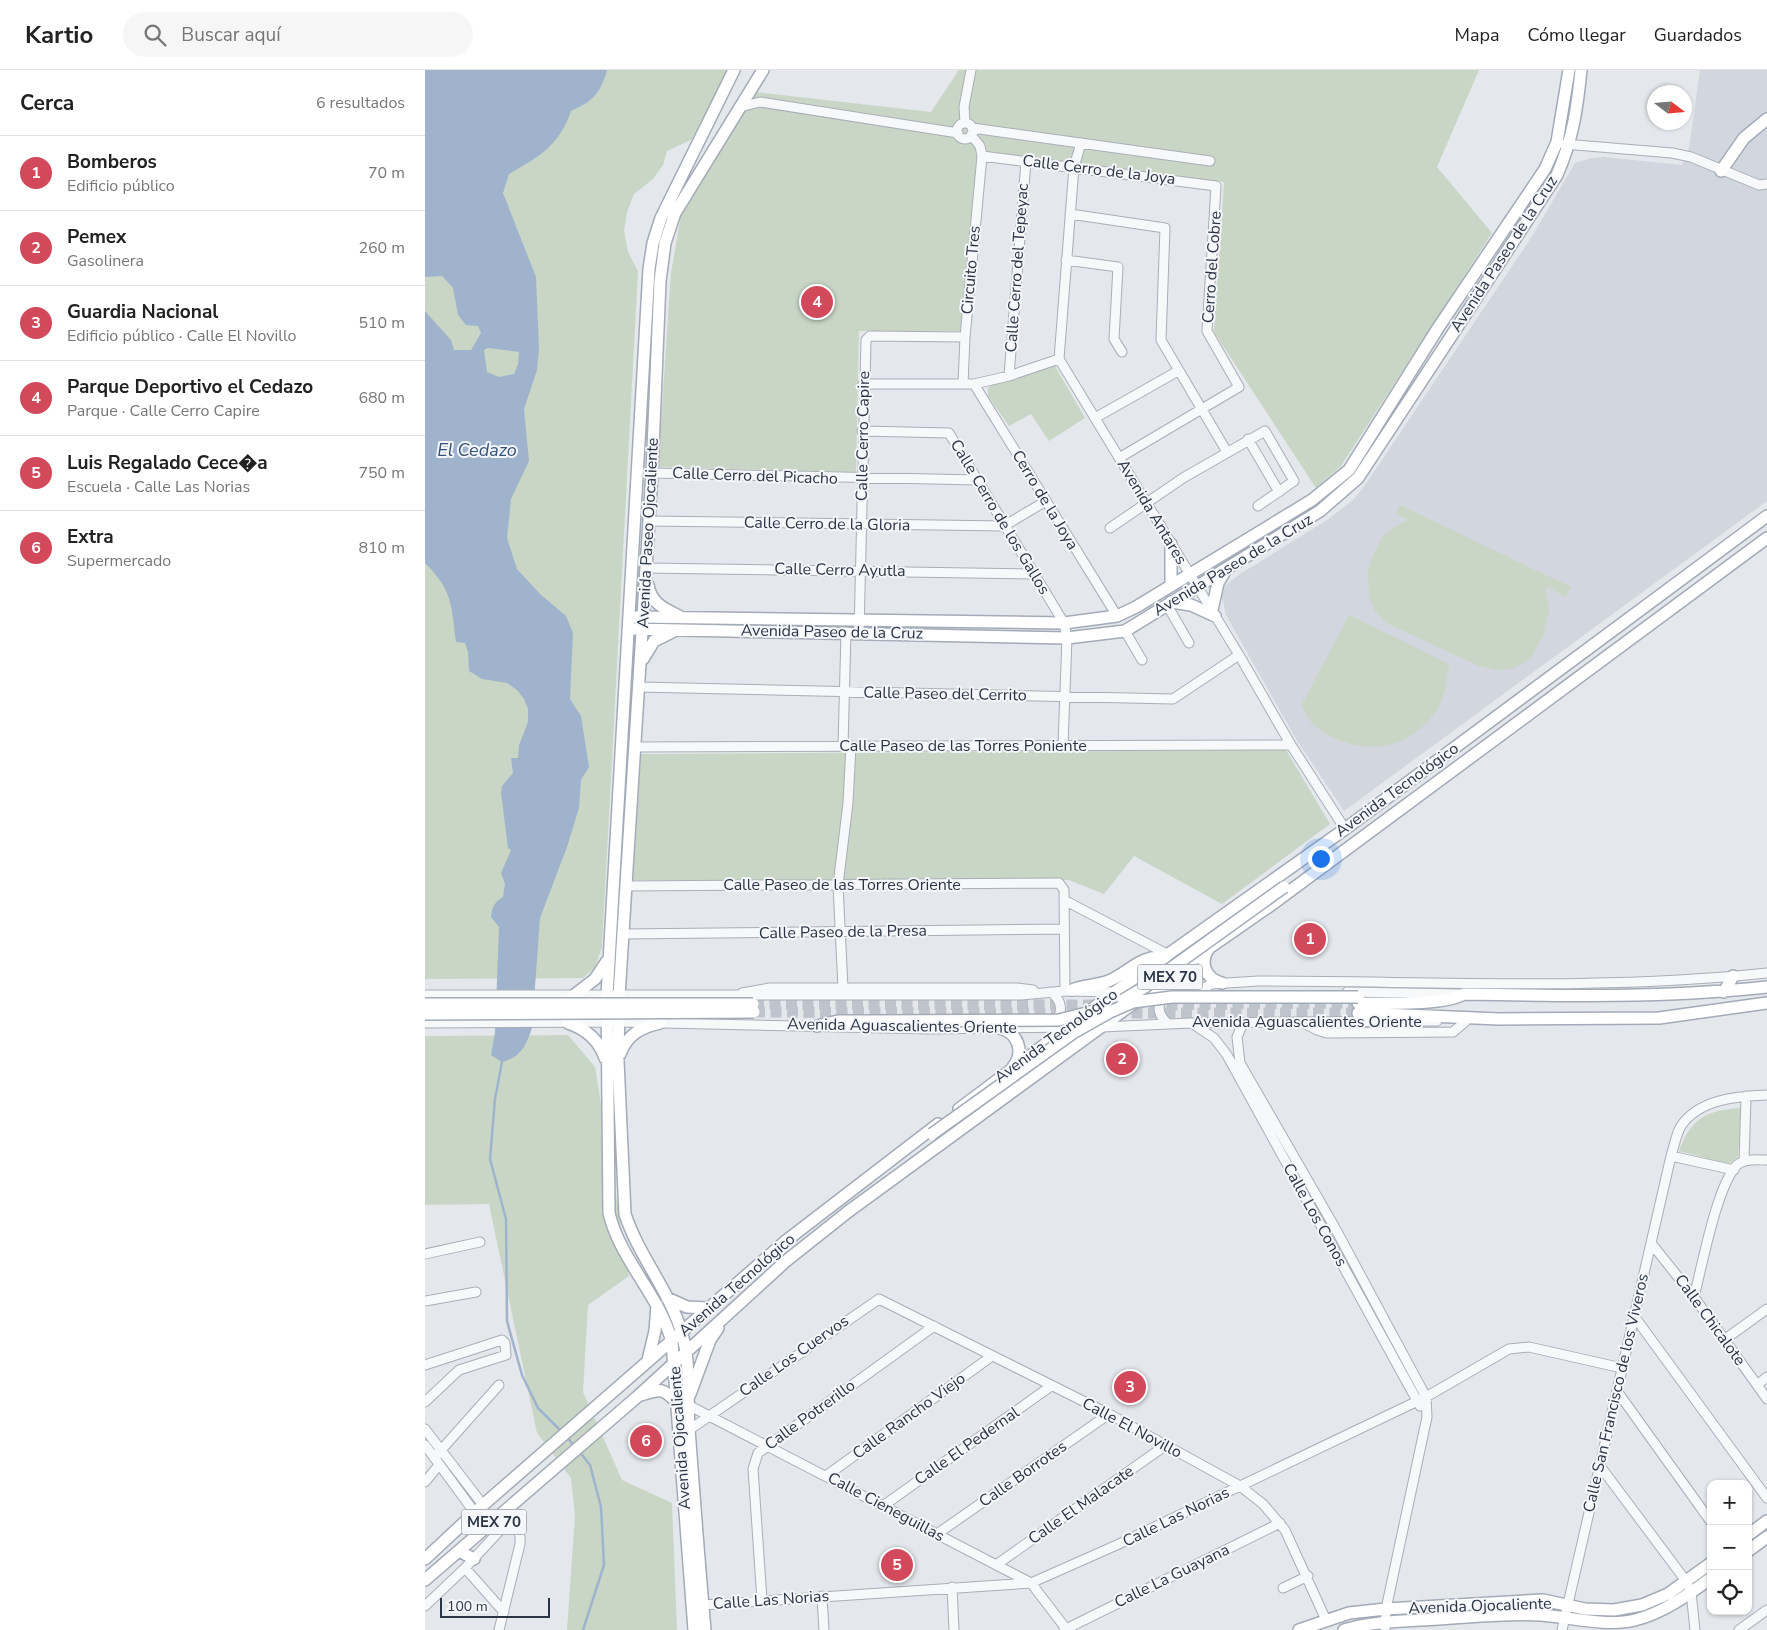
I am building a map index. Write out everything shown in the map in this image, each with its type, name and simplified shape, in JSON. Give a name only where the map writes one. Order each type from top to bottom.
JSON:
[{"type":"main road","name":"Avenida Paseo Ojocaliente","points":[[612,1022],[607,996],[609,952],[649,269],[653,243],[661,218],[734,70]]},
{"type":"main road","name":"Avenida Paseo Ojocaliente","points":[[612,1022],[619,996],[652,473],[660,281],[665,243],[675,213],[763,70]]},
{"type":"main road","name":"Avenida Paseo de la Cruz","points":[[628,629],[642,629],[679,623],[859,620],[1065,623],[1117,616],[1171,586],[1312,500],[1349,470],[1433,336],[1545,169],[1557,142],[1569,70]]},
{"type":"main road","name":"Avenida Paseo de la Cruz","points":[[629,616],[679,623],[859,633],[1067,638],[1125,630],[1320,511],[1358,478],[1557,175],[1570,145],[1576,116],[1581,70]]},
{"type":"main road","points":[[1721,171],[1744,138],[1767,119]]},
{"type":"main road","name":"Avenida Tecnológico","points":[[426,1557],[647,1360],[672,1342],[708,1308],[787,1240],[1115,992],[1345,829],[1767,516]]},
{"type":"main road","name":"Avenida Tecnológico","points":[[425,1580],[637,1397],[786,1261],[849,1211],[1209,948],[1271,905],[1767,538]]},
{"type":"main road","points":[[1171,544],[1171,586]]},
{"type":"main road","points":[[1169,604],[1191,604],[1213,613],[1218,583],[1228,566]]},
{"type":"main road","points":[[640,667],[649,646],[679,623],[653,600],[646,570]]},
{"type":"main road","points":[[817,1026],[838,1021],[1059,1020],[1099,1010],[1141,990],[1329,855],[1339,854]]},
{"type":"main road","points":[[1209,948],[1205,956],[1205,969],[1210,977],[1222,983]]},
{"type":"main road","points":[[567,996],[600,975],[606,964],[609,952]]},
{"type":"main road","points":[[1069,990],[1111,980],[1143,960],[1155,956],[1167,956]]},
{"type":"main road","points":[[1724,992],[1733,976]]},
{"type":"main road","name":"Avenida Aguascalientes Oriente","points":[[1358,1004],[1421,1002],[1457,998],[1460,994],[1585,996],[1724,992],[1767,987]]},
{"type":"main road","points":[[901,1152],[932,1134],[1073,1033],[1109,1012],[1133,1002],[1172,997],[1358,1004],[1398,994]]},
{"type":"main road","name":"Avenida Aguascalientes Oriente","points":[[1358,1004],[1499,1019],[1659,1018],[1767,1003]]},
{"type":"main road","points":[[425,1004],[753,1008],[425,1014]]},
{"type":"main road","name":"Avenida Ojocaliente","points":[[612,1022],[613,1063],[609,1212],[614,1233],[621,1248],[662,1301],[682,1333],[686,1352],[684,1403],[694,1630]]},
{"type":"main road","points":[[564,1023],[581,1028],[592,1037],[613,1063],[632,1035],[643,1028],[660,1023]]},
{"type":"main road","points":[[999,1028],[1012,1034],[1019,1046],[1019,1055],[1013,1068]]},
{"type":"main road","name":"Avenida Ojocaliente","points":[[613,1063],[625,1214],[632,1238],[662,1301],[689,1430],[705,1630]]},
{"type":"main road","points":[[647,1360],[662,1301],[687,1307],[708,1308]]},
{"type":"main road","points":[[637,1397],[663,1390],[684,1403],[710,1340],[725,1316]]},
{"type":"main road","points":[[505,1525],[509,1509]]},
{"type":"main road","points":[[1752,1532],[1767,1521]]},
{"type":"main road","points":[[1752,1548],[1767,1537]]},
{"type":"main road","points":[[459,1551],[474,1559]]},
{"type":"main road","name":"Avenida Ojocaliente","points":[[1299,1630],[1349,1613],[1385,1609],[1543,1600],[1585,1608],[1614,1610],[1642,1605],[1668,1594],[1707,1566]]},
{"type":"main road","name":"Avenida Ojocaliente","points":[[1344,1630],[1483,1616],[1539,1615],[1565,1618],[1580,1624],[1603,1622],[1637,1625],[1707,1581]]},
{"type":"street","points":[[971,70],[964,107],[969,129],[980,146],[982,156]]},
{"type":"street","points":[[750,90],[760,102]]},
{"type":"street","points":[[740,107],[760,102],[958,133],[966,138],[969,129]]},
{"type":"street","points":[[958,133],[959,126],[969,129],[1210,161]]},
{"type":"street","points":[[1557,142],[1570,145],[1672,153],[1691,157],[1721,171],[1759,185],[1767,184]]},
{"type":"street","points":[[863,384],[973,384],[1009,376],[1059,359],[1074,167],[1081,143]]},
{"type":"street","name":"Calle Cerro de la Joya","points":[[982,156],[1216,186]]},
{"type":"street","name":"Circuito Tres","points":[[963,384],[965,337],[982,156]]},
{"type":"street","name":"Calle Cerro del Tepeyac","points":[[1009,376],[1025,161]]},
{"type":"street","name":"Cerro del Cobre","points":[[1202,410],[1239,387],[1207,331],[1216,186]]},
{"type":"street","points":[[1070,214],[1165,228],[1161,340],[1177,371],[1227,452]]},
{"type":"street","points":[[1066,260],[1118,267],[1113,339],[1122,352]]},
{"type":"street","name":"Calle Cerro Capire","points":[[859,633],[863,384],[867,337],[965,337]]},
{"type":"street","name":"Avenida Antares","points":[[1059,359],[1291,744],[1345,829]]},
{"type":"street","points":[[1095,418],[1177,371]]},
{"type":"street","name":"Cerro de la Joya","points":[[973,384],[1117,616]]},
{"type":"street","points":[[1119,458],[1202,410]]},
{"type":"street","name":"Calle Cerro de los Gallos","points":[[862,431],[949,433],[1033,574],[1065,623]]},
{"type":"street","points":[[1110,528],[1146,502],[1248,439],[1265,431],[1294,478],[1293,483],[1258,506]]},
{"type":"street","points":[[1248,439],[1279,492]]},
{"type":"street","name":"Calle Cerro del Picacho","points":[[652,473],[977,480]]},
{"type":"street","points":[[1004,526],[1047,502]]},
{"type":"street","name":"Calle Cerro de la Gloria","points":[[649,521],[1004,526]]},
{"type":"street","name":"Calle Cerro Ayutla","points":[[646,570],[860,570],[1033,574]]},
{"type":"street","points":[[1169,604],[1189,643]]},
{"type":"street","points":[[1063,745],[1067,638],[1065,623]]},
{"type":"street","points":[[1125,630],[1142,660]]},
{"type":"street","points":[[843,988],[838,886],[848,803],[844,692],[846,632]]},
{"type":"street","name":"Calle Paseo del Cerrito","points":[[639,688],[1173,699],[1239,655]]},
{"type":"street","name":"Calle Paseo de las Torres Poniente","points":[[635,747],[1291,744]]},
{"type":"street","name":"Calle Paseo de las Torres Oriente","points":[[626,886],[1059,883],[1064,890],[1064,900]]},
{"type":"street","points":[[1069,990],[1064,929],[1064,900],[1167,956]]},
{"type":"street","name":"Calle Paseo de la Presa","points":[[623,934],[1064,929]]},
{"type":"street","name":"Avenida Aguascalientes Oriente","points":[[1195,992],[1208,986],[1222,983],[1258,981],[1438,983],[1677,981],[1767,973]]},
{"type":"street","points":[[1438,983],[1460,994]]},
{"type":"street","name":"Avenida Aguascalientes Oriente","points":[[735,996],[761,988],[1017,988],[1048,992]]},
{"type":"street","name":"Avenida Aguascalientes Oriente","points":[[425,995],[1011,995],[1069,990],[1115,992],[1385,992],[1398,994],[1460,994]]},
{"type":"street","points":[[1047,1027],[1057,1021],[1061,1010],[1059,1001],[1048,992]]},
{"type":"street","points":[[1169,1024],[1161,1016],[1159,1005],[1162,998],[1171,992]]},
{"type":"street","points":[[644,1022],[639,1015],[641,1006],[649,999],[662,994]]},
{"type":"street","points":[[564,1023],[570,1019],[574,1010],[567,996]]},
{"type":"street","name":"Avenida Aguascalientes Oriente","points":[[425,1023],[644,1022],[999,1028],[1102,1027],[1191,1023],[1304,1023],[1327,1034],[1453,1032],[1466,1021],[1499,1019]]},
{"type":"street","name":"Calle Los Conos","points":[[1191,1023],[1214,1038],[1227,1055],[1427,1417]]},
{"type":"street","name":"Calle Los Conos","points":[[1243,1023],[1237,1037],[1240,1062],[1334,1226],[1426,1397],[1427,1417],[1385,1609],[1385,1626]]},
{"type":"street","name":"Calle San Francisco de los Viveros","points":[[1562,1630],[1671,1156],[1681,1126],[1698,1110],[1718,1102],[1746,1096],[1767,1095]]},
{"type":"street","points":[[1744,1161],[1746,1096]]},
{"type":"street","points":[[1671,1156],[1734,1170]]},
{"type":"street","points":[[1694,1297],[1723,1187],[1734,1170],[1744,1161],[1767,1160]]},
{"type":"street","points":[[1324,1232],[1334,1226]]},
{"type":"street","points":[[425,1254],[480,1242]]},
{"type":"street","name":"Calle Chicalote","points":[[1651,1244],[1694,1297],[1767,1399]]},
{"type":"street","points":[[425,1301],[476,1292]]},
{"type":"street","name":"Calle El Novillo","points":[[879,1299],[1109,1414],[1240,1486],[1263,1504],[1280,1523],[1307,1576],[1326,1620]]},
{"type":"street","name":"Calle Los Cuervos","points":[[689,1430],[879,1299]]},
{"type":"street","points":[[1724,1340],[1767,1309]]},
{"type":"street","points":[[1634,1316],[1767,1498]]},
{"type":"street","name":"Calle Potrerillo","points":[[761,1600],[753,1469],[758,1453],[934,1326]]},
{"type":"street","points":[[425,1364],[504,1341],[508,1352],[506,1355],[459,1370],[425,1402]]},
{"type":"street","name":"Calle Las Norias","points":[[703,1605],[1031,1583],[1119,1544],[1426,1397],[1509,1349],[1529,1347],[1622,1368]]},
{"type":"street","name":"Calle Rancho Viejo","points":[[826,1476],[992,1356]]},
{"type":"street","points":[[1757,1385],[1767,1377]]},
{"type":"street","points":[[425,1482],[441,1451],[499,1385]]},
{"type":"street","name":"Calle El Pedernal","points":[[883,1506],[1051,1386]]},
{"type":"street","points":[[1617,1391],[1707,1516]]},
{"type":"street","name":"Calle Cieneguillas","points":[[684,1403],[1031,1583],[1066,1630]]},
{"type":"street","name":"Calle Borrotes","points":[[937,1534],[1109,1414]]},
{"type":"street","points":[[425,1429],[483,1505]]},
{"type":"street","points":[[425,1445],[475,1514]]},
{"type":"street","name":"Calle El Malacate","points":[[996,1565],[1166,1445]]},
{"type":"street","points":[[1600,1466],[1686,1581],[1691,1592],[1695,1630]]},
{"type":"street","name":"Calle La Guayana","points":[[1066,1630],[1280,1523]]},
{"type":"street","points":[[425,1606],[474,1559],[505,1525],[517,1529],[520,1534],[499,1630]]},
{"type":"street","points":[[465,1568],[504,1612]]},
{"type":"street","points":[[1283,1588],[1307,1576]]},
{"type":"street","points":[[952,1587],[954,1630]]},
{"type":"street","points":[[822,1596],[824,1630]]},
{"type":"street","points":[[1739,1630],[1767,1610]]},
{"type":"shaded area","points":[[1700,70],[1767,70],[1767,501],[1344,811],[1296,739],[1226,615],[1222,597],[1225,586],[1240,574],[1327,520],[1353,500],[1363,488],[1531,238],[1575,163],[1604,157],[1682,165],[1689,148]]},
{"type":"green space","points":[[425,70],[730,70],[697,137],[667,151],[663,165],[653,179],[634,194],[627,212],[624,231],[628,252],[638,271],[602,947],[595,967],[583,978],[425,979]]},
{"type":"green space","points":[[959,70],[1479,70],[1437,167],[1492,233],[1341,466],[1316,488],[1214,332],[1224,182],[977,151],[962,331],[859,331],[856,472],[658,467],[671,273],[681,215],[715,154],[755,92],[931,112]]},
{"type":"green space","points":[[1055,366],[1085,418],[1049,441],[1031,414],[1009,426],[988,396],[988,388],[992,385]]},
{"type":"green space","points":[[1400,505],[1571,587],[1566,597],[1547,587],[1545,590],[1549,609],[1544,634],[1531,657],[1515,668],[1497,670],[1479,666],[1386,623],[1374,610],[1369,596],[1368,570],[1382,537],[1396,526],[1409,520],[1396,513]]},
{"type":"green space","points":[[1349,615],[1449,664],[1444,692],[1439,706],[1431,718],[1419,730],[1405,739],[1374,747],[1358,746],[1343,742],[1328,735],[1314,725],[1301,706]]},
{"type":"green space","points":[[1286,750],[1330,824],[1222,904],[1134,856],[1104,894],[1069,880],[633,880],[641,754]]},
{"type":"green space","points":[[568,1035],[595,1067],[629,1276],[588,1305],[583,1392],[622,1480],[672,1503],[677,1630],[567,1630],[575,1515],[571,1478],[537,1433],[489,1204],[425,1205],[425,1036]]},
{"type":"green space","points":[[1741,1108],[1738,1156],[1729,1164],[1679,1151],[1689,1131],[1702,1118],[1719,1111]]},
{"type":"water","name":"El Cedazo","points":[[425,70],[607,70],[599,91],[585,104],[571,111],[561,133],[554,142],[539,155],[509,174],[503,193],[536,277],[539,350],[537,370],[524,409],[529,461],[511,499],[507,538],[517,569],[540,594],[566,616],[573,633],[570,699],[581,716],[589,767],[581,780],[579,808],[567,847],[540,918],[532,1028],[522,1050],[514,1057],[502,1062],[491,1055],[495,1032],[499,927],[491,917],[497,901],[503,897],[505,884],[501,873],[511,850],[508,848],[501,793],[502,786],[513,773],[511,758],[518,758],[519,745],[528,722],[528,709],[524,699],[517,690],[507,683],[482,679],[469,671],[468,652],[465,643],[456,642],[451,608],[446,590],[425,563],[425,311],[451,340],[454,350],[471,350],[481,333],[478,326],[466,325],[458,315],[453,288],[442,276],[425,277]],"holes":[[[488,348],[519,352],[518,364],[514,374],[499,377],[487,372],[484,350]]]},
{"type":"waterway","points":[[502,1062],[495,1099],[490,1159],[506,1219],[507,1321],[522,1375],[538,1408],[562,1432]]},
{"type":"waterway","points":[[566,1436],[575,1447]]},
{"type":"waterway","points":[[579,1451],[590,1465],[601,1507],[604,1565],[583,1630]]},
{"type":"tunnel","points":[[1150,1005],[1358,1003]]},
{"type":"tunnel","points":[[753,1004],[1101,1005]]},
{"type":"tunnel","points":[[754,1012],[1069,1013]]},
{"type":"tunnel","points":[[1115,1013],[1358,1013]]},
{"type":"place","name":"Parque Deportivo el Cedazo","points":[[817,302]]},
{"type":"place","name":"Bomberos","points":[[1310,939]]},
{"type":"place","name":"Pemex","points":[[1122,1059]]},
{"type":"place","name":"Guardia Nacional","points":[[1130,1387]]},
{"type":"place","name":"Extra","points":[[646,1441]]},
{"type":"place","name":"Luis Regalado Cece�a","points":[[897,1565]]}]
